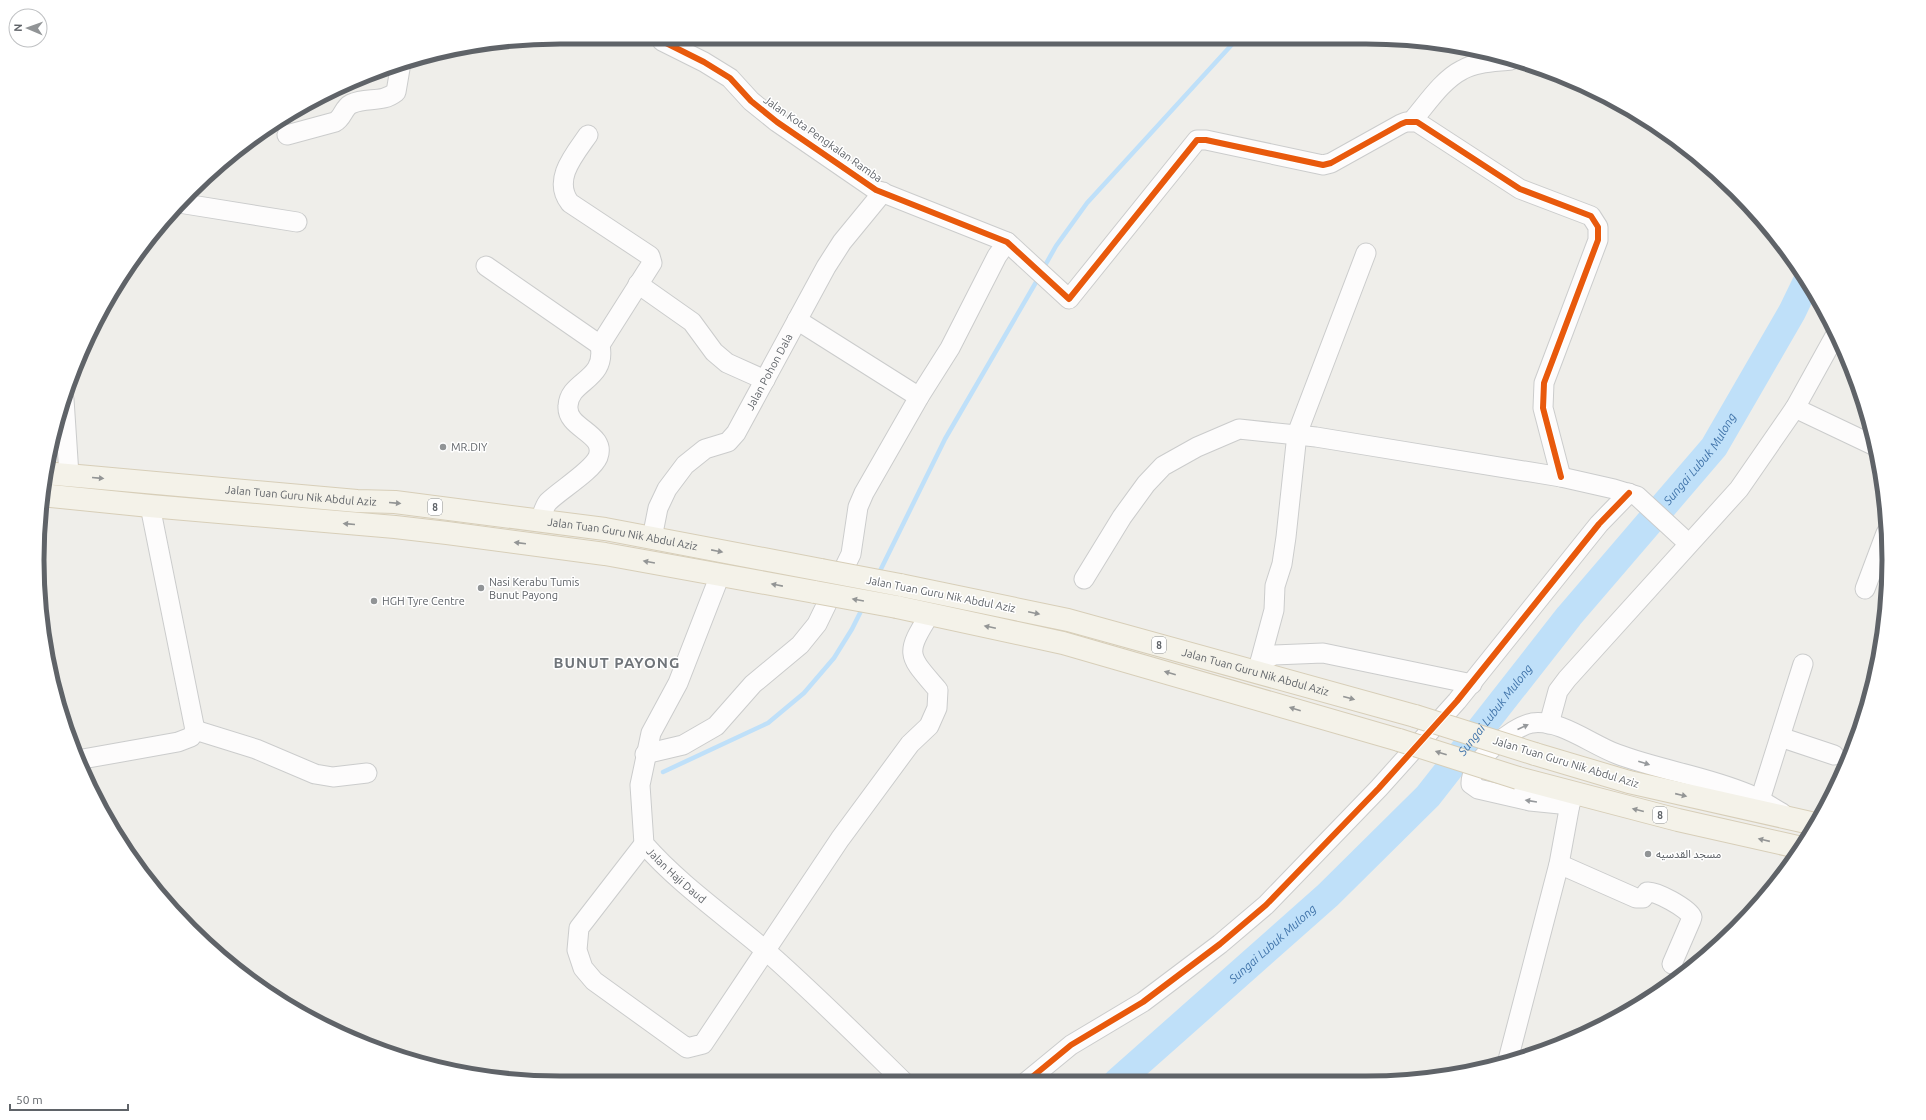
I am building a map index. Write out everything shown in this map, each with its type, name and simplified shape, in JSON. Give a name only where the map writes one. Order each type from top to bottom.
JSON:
[{"type":"main road","name":"Jalan Tuan Guru Nik Abdul Aziz","points":[[51,474],[357,501],[395,502],[540,521],[652,538],[900,585],[1068,620],[1259,667],[1535,754],[1644,786],[1810,823]]},
{"type":"main road","name":"Jalan Tuan Guru Nik Abdul Aziz","points":[[48,496],[380,526],[605,554],[897,607],[1063,643],[1399,740],[1518,778],[1571,799],[1678,820],[1795,846]]},
{"type":"main road","points":[[357,501],[374,509],[380,517],[380,526]]},
{"type":"street","name":"Jalan Kota Pengkalan Ramba","points":[[668,44],[704,62],[730,78],[751,101],[778,122],[870,185],[883,192],[1007,242]]},
{"type":"street","points":[[645,754],[683,745],[716,726],[753,684],[800,645],[817,624],[851,554],[858,507],[919,397],[950,348],[997,256],[1007,242],[1069,299],[1197,140],[1206,140],[1323,166],[1401,124],[1412,121],[1449,79],[1462,70],[1472,66],[1499,62]]},
{"type":"street","points":[[287,134],[335,122],[351,104],[389,98],[396,92],[400,69]]},
{"type":"street","points":[[1412,121],[1422,125],[1520,189],[1585,212],[1596,221],[1598,227],[1598,240],[1544,383],[1543,408],[1561,477]]},
{"type":"street","points":[[588,135],[568,164],[562,187],[565,196],[570,203],[650,256],[652,263],[600,345]]},
{"type":"street","name":"Jalan Pohon Dala","points":[[652,538],[658,508],[667,489],[685,465],[699,453],[728,442],[736,433],[826,267],[842,242],[883,192]]},
{"type":"street","points":[[187,204],[297,222]]},
{"type":"street","points":[[1259,667],[1274,610],[1275,586],[1282,564],[1297,434],[1366,253]]},
{"type":"street","points":[[486,266],[600,345],[602,353],[598,368],[572,394],[568,401],[571,419],[594,438],[598,445],[598,456],[592,465],[548,502],[540,521]]},
{"type":"street","points":[[638,284],[692,322],[714,352],[727,363],[764,380]]},
{"type":"street","points":[[797,320],[919,397]]},
{"type":"street","points":[[1549,724],[1558,691],[1567,678],[1683,538],[1739,489],[1795,408],[1833,340]]},
{"type":"street","points":[[1795,408],[1868,443]]},
{"type":"street","points":[[65,415],[69,475]]},
{"type":"street","points":[[1084,579],[1122,517],[1146,484],[1164,466],[1198,447],[1239,429],[1297,434],[1561,477],[1633,495],[1683,538]]},
{"type":"street","points":[[1033,1076],[1071,1045],[1143,1002],[1220,944],[1266,905],[1379,788],[1472,684],[1599,524],[1633,495]]},
{"type":"street","points":[[84,759],[178,742],[191,737],[195,730],[150,506]]},
{"type":"street","points":[[1865,589],[1882,545]]},
{"type":"street","name":"Jalan Haji Daud","points":[[720,575],[678,683],[651,733],[645,754],[640,785],[644,844],[675,876],[765,951],[851,1030],[898,1076]]},
{"type":"street","points":[[644,844],[579,928],[577,950],[583,968],[594,981],[687,1048],[696,1047],[703,1044],[840,839],[910,744],[929,726],[937,708],[938,690],[916,665],[912,655],[914,639],[930,614]]},
{"type":"street","points":[[1259,667],[1274,654],[1323,653],[1472,684]]},
{"type":"street","points":[[1760,800],[1803,664]]},
{"type":"street","points":[[1509,1055],[1558,864],[1571,799],[1530,801],[1478,789],[1471,784],[1471,777],[1489,750],[1503,737],[1532,723],[1549,724],[1562,728],[1616,754],[1729,787],[1760,800],[1791,818]]},
{"type":"street","points":[[195,730],[256,748],[315,774],[333,777],[367,773]]},
{"type":"street","points":[[1780,737],[1834,755]]},
{"type":"street","points":[[1558,864],[1636,898],[1643,898],[1647,892],[1655,892],[1688,912],[1692,917],[1672,964]]},
{"type":"waterway","points":[[1043,269],[1056,246],[1087,203],[1232,44]]},
{"type":"waterway","points":[[878,575],[945,439],[1039,277]]},
{"type":"waterway","name":"Sungai Lubuk Mulong","points":[[1124,1076],[1328,895],[1428,796],[1569,616],[1714,447],[1792,312],[1804,287]]},
{"type":"waterway","points":[[663,772],[768,723],[804,693],[834,658],[852,629],[863,607]]},
{"type":"cycle path","points":[[668,44],[704,62],[730,78],[751,101],[777,122],[876,190],[1007,242],[1069,299],[1197,140],[1206,140],[1323,165],[1331,163],[1401,124],[1406,122],[1417,122],[1520,189],[1591,216],[1598,227],[1598,240],[1544,383],[1543,408],[1561,477]]},
{"type":"cycle path","points":[[1033,1076],[1071,1045],[1143,1002],[1220,944],[1266,905],[1379,788],[1457,701],[1599,524],[1629,493]]},
{"type":"place","name":"MR.DIY","points":[[443,447]]},
{"type":"place","name":"Nasi Kerabu Tumis Bunut Payong","points":[[481,588]]},
{"type":"place","name":"HGH Tyre Centre","points":[[374,601]]},
{"type":"place","name":"مسجد القدسيه","points":[[1648,854]]},
{"type":"district","name":"BUNUT PAYONG","points":[[617,663]]}]
